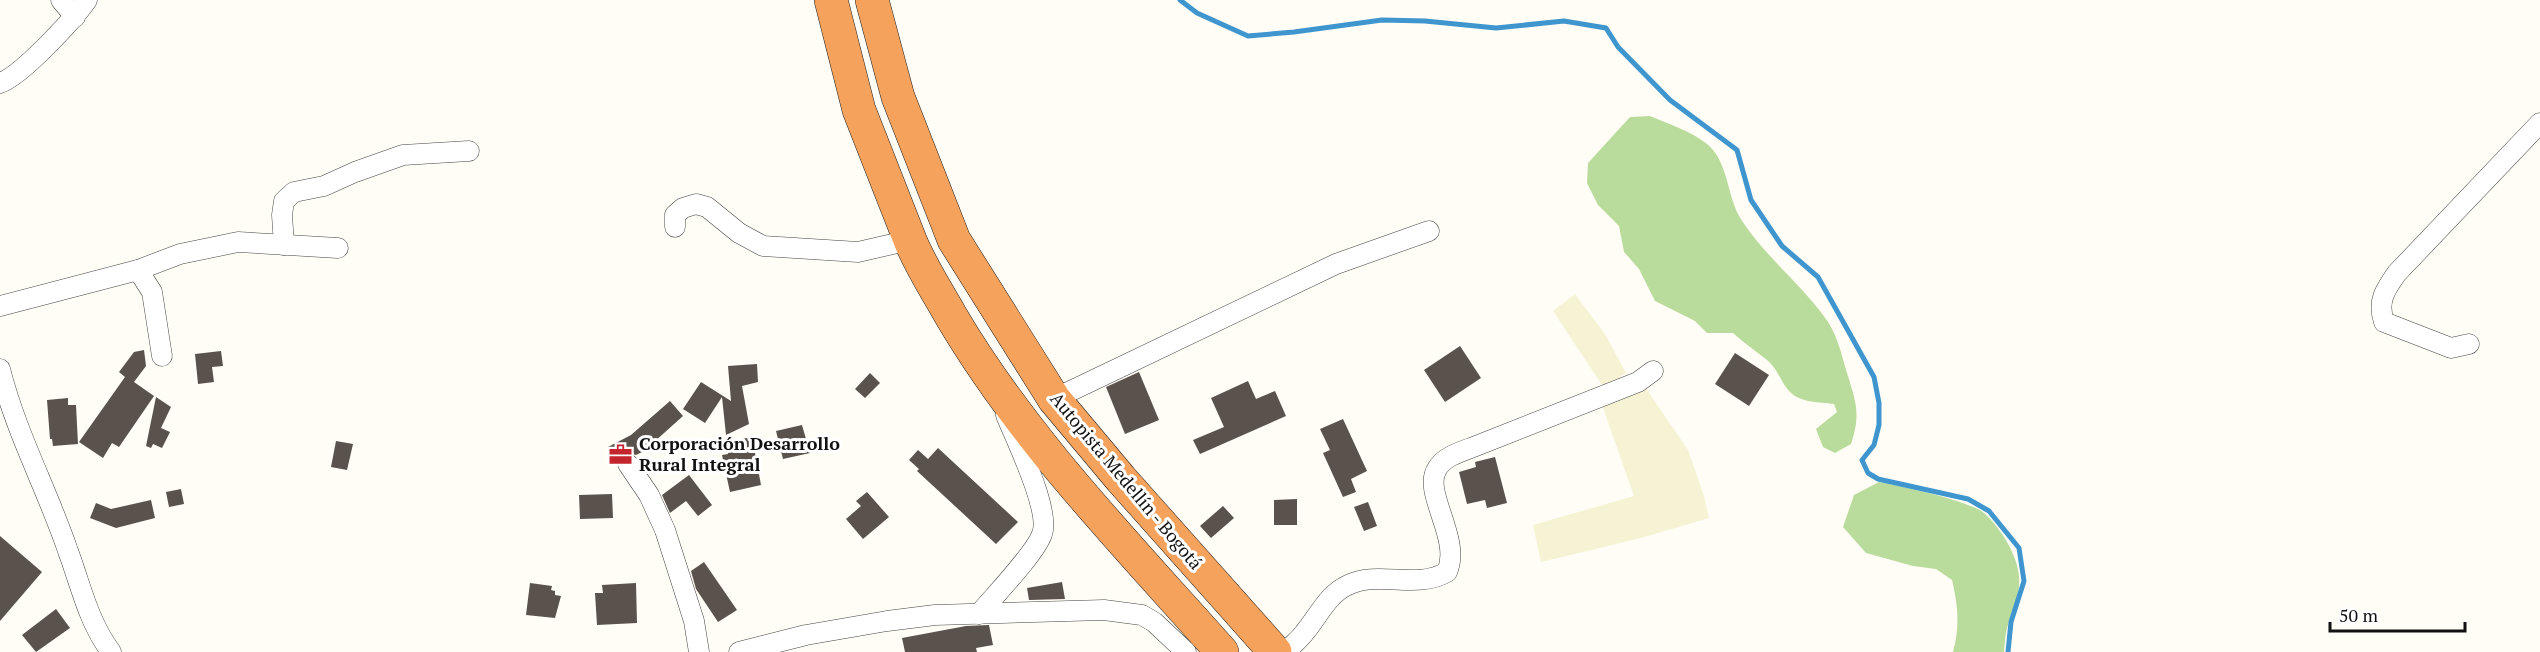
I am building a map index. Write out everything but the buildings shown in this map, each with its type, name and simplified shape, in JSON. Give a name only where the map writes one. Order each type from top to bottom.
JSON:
[{"type":"highway","points":[[831,0],[860,110],[910,240],[918,259],[970,349],[997,388],[1061,468],[1222,652]]},
{"type":"highway","name":"Autopista Medellín - Bogotá","points":[[872,0],[898,97],[954,240],[1054,399],[1121,479],[1275,652]]},
{"type":"street","points":[[61,0],[75,17]]},
{"type":"street","points":[[0,83],[53,40],[75,17],[87,0]]},
{"type":"street","points":[[2469,344],[2451,348],[2384,322],[2380,309],[2383,293],[2397,273],[2540,123]]},
{"type":"street","points":[[284,245],[282,215],[284,201],[294,192],[324,186],[403,155],[469,151]]},
{"type":"street","points":[[675,227],[675,215],[683,208],[696,204],[707,207],[739,233],[763,246],[858,252],[910,240]]},
{"type":"street","points":[[1054,399],[1336,264],[1429,231]]},
{"type":"street","points":[[0,306],[138,270],[180,254],[238,242],[338,248]]},
{"type":"street","points":[[138,270],[152,292],[162,356]]},
{"type":"street","points":[[0,369],[9,403],[69,552],[79,589],[92,620],[111,652]]},
{"type":"street","points":[[1286,652],[1305,633],[1330,598],[1350,584],[1363,580],[1431,579],[1448,572],[1451,564],[1451,548],[1434,488],[1435,470],[1440,464],[1476,446],[1638,382],[1653,371]]},
{"type":"street","points":[[979,614],[1034,548],[1045,526],[1036,491],[997,388]]},
{"type":"street","points":[[628,464],[649,495],[665,530],[694,621],[699,652]]},
{"type":"street","points":[[739,652],[806,635],[864,624],[935,615],[1125,611],[1142,615],[1154,622],[1186,652]]},
{"type":"shaded area","points":[[1575,294],[1605,334],[1626,373],[1604,388],[1553,311]]},
{"type":"shaded area","points":[[1645,387],[1688,450],[1709,518],[1641,538],[1541,562],[1533,525],[1634,496],[1602,405]]},
{"type":"green space","points":[[1650,116],[1694,135],[1714,151],[1723,167],[1734,205],[1747,228],[1813,302],[1832,328],[1855,400],[1857,416],[1851,444],[1835,453],[1823,447],[1816,429],[1837,412],[1834,404],[1810,401],[1793,395],[1771,364],[1733,333],[1707,333],[1695,321],[1655,301],[1639,269],[1624,252],[1619,226],[1598,205],[1587,183],[1588,163],[1630,117]]},
{"type":"green space","points":[[1879,482],[1934,494],[1976,508],[1984,513],[2002,533],[2015,559],[2019,576],[2017,595],[2006,631],[2004,652],[1953,652],[1957,633],[1957,616],[1952,580],[1936,569],[1913,566],[1866,553],[1843,527],[1854,495]]},
{"type":"waterway","points":[[1180,0],[1197,13],[1248,36],[1382,20],[1425,21],[1496,28],[1564,21],[1606,28],[1618,47],[1670,100],[1737,150],[1751,200],[1782,246],[1818,277],[1874,377],[1879,403],[1879,425],[1874,445],[1862,460],[1868,473],[1878,479],[1968,499],[1989,511],[2019,548],[2024,581],[2011,622],[2008,652]]},
{"type":"place","name":"Corporación Desarrollo Rural Integral","points":[[621,454]]}]
